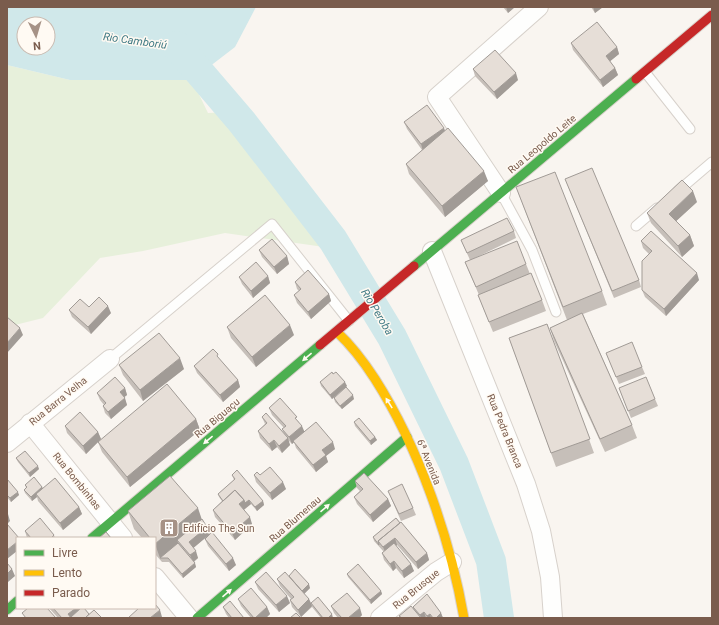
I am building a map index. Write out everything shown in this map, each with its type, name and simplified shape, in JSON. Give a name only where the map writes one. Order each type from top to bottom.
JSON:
[{"type":"street","points":[[501,193],[437,97],[539,7]]},
{"type":"street","name":"Rua Leopoldo Leite","points":[[353,318],[712,16]]},
{"type":"street","name":"Rua Pedra Branca","points":[[432,251],[526,484],[541,532],[550,577],[554,618]]},
{"type":"street","name":"Rua Biguaçu","points":[[93,537],[353,318]]},
{"type":"street","name":"6ª Avenida","points":[[337,332],[350,343],[369,370],[394,410],[407,437],[426,482],[452,562],[464,618]]},
{"type":"street","name":"Rua Barra Velha","points":[[7,443],[110,359]]},
{"type":"street","name":"Rua Bombinhas","points":[[30,423],[122,537]]},
{"type":"street","name":"Rua Blumenau","points":[[197,618],[407,437]]},
{"type":"street","name":"Rua Brusque","points":[[380,618],[436,572],[452,562]]},
{"type":"street","points":[[156,578],[189,618]]},
{"type":"street","points":[[7,610],[16,602]]},
{"type":"lane","points":[[645,72],[690,129]]},
{"type":"lane","points":[[636,226],[712,162]]},
{"type":"lane","points":[[501,193],[532,250],[556,312]]},
{"type":"lane","points":[[110,359],[272,224],[353,318]]},
{"type":"green space","points":[[7,65],[70,80],[192,80],[208,113],[231,112],[324,247],[225,233],[143,251],[100,258],[43,318],[7,327]]},
{"type":"water","name":"Rio Camboriú","points":[[7,7],[256,7],[235,47],[192,80],[70,80],[7,65]]},
{"type":"building","points":[[597,22],[617,47],[606,56],[615,68],[600,80],[571,43]]},
{"type":"building","points":[[495,50],[516,73],[494,92],[473,69]]},
{"type":"building","points":[[427,105],[444,128],[421,144],[404,122]]},
{"type":"building","points":[[448,128],[484,171],[442,206],[406,164]]},
{"type":"building","points":[[592,168],[639,280],[612,291],[565,179]]},
{"type":"building","points":[[555,172],[602,291],[563,307],[516,187]]},
{"type":"building","points":[[682,180],[693,191],[669,214],[690,235],[678,246],[647,213]]},
{"type":"building","points":[[507,218],[514,231],[467,253],[461,240]]},
{"type":"building","points":[[651,231],[697,273],[664,309],[642,290],[642,261],[652,251],[641,241]]},
{"type":"building","points":[[272,239],[287,256],[274,267],[259,250]]},
{"type":"building","points":[[517,241],[526,264],[476,287],[465,262]]},
{"type":"building","points":[[256,262],[268,276],[251,291],[239,277]]},
{"type":"building","points":[[308,270],[329,294],[308,312],[294,295],[301,289],[295,282]]},
{"type":"building","points":[[531,273],[542,300],[489,322],[478,295]]},
{"type":"building","points":[[265,295],[290,325],[252,357],[227,327]]},
{"type":"building","points":[[99,297],[108,306],[88,327],[69,310],[80,299],[89,307]]},
{"type":"building","points":[[582,313],[632,425],[600,439],[550,328]]},
{"type":"building","points":[[7,317],[20,328],[7,343]]},
{"type":"building","points":[[547,324],[590,439],[551,453],[509,338]]},
{"type":"building","points":[[159,333],[180,358],[140,390],[119,365]]},
{"type":"building","points":[[632,342],[642,367],[616,377],[606,353]]},
{"type":"building","points":[[213,349],[218,354],[217,356],[238,380],[220,395],[194,366]]},
{"type":"building","points":[[332,372],[333,374],[336,372],[345,382],[330,395],[320,382]]},
{"type":"building","points":[[115,377],[125,388],[120,392],[125,398],[108,412],[103,406],[106,403],[97,393]]},
{"type":"building","points":[[646,377],[655,399],[628,411],[619,388]]},
{"type":"building","points":[[167,384],[196,419],[127,477],[98,442]]},
{"type":"building","points":[[346,387],[353,395],[340,406],[334,398]]},
{"type":"building","points":[[280,398],[297,417],[295,418],[302,426],[289,437],[282,429],[286,426],[269,408]]},
{"type":"building","points":[[80,412],[98,432],[83,446],[65,426]]},
{"type":"building","points":[[266,413],[288,438],[279,446],[274,440],[269,444],[258,431],[267,423],[262,417]]},
{"type":"building","points":[[359,418],[375,437],[370,441],[354,422]]},
{"type":"building","points":[[316,422],[333,442],[322,450],[326,455],[313,465],[293,441]]},
{"type":"building","points":[[25,451],[38,466],[29,473],[16,458]]},
{"type":"building","points":[[270,467],[283,482],[270,493],[254,475],[257,472],[260,475]]},
{"type":"building","points":[[237,470],[263,501],[255,507],[249,500],[245,503],[235,490],[223,501],[218,494],[235,479],[232,475]]},
{"type":"building","points":[[364,473],[388,499],[370,515],[354,497],[363,489],[355,481]]},
{"type":"building","points":[[170,476],[198,508],[156,543],[156,537],[149,537],[128,511]]},
{"type":"building","points":[[34,477],[42,487],[31,497],[24,490],[27,487],[25,485]]},
{"type":"building","points":[[55,478],[79,507],[60,523],[36,494]]},
{"type":"building","points":[[7,479],[18,492],[10,498],[7,495]]},
{"type":"building","points":[[402,484],[413,508],[399,514],[388,491]]},
{"type":"building","points":[[235,490],[244,500],[239,504],[250,517],[232,533],[213,510]]},
{"type":"building","points":[[40,518],[54,535],[52,537],[30,537],[25,531]]},
{"type":"building","points":[[396,518],[400,523],[378,541],[379,545],[373,537]]},
{"type":"building","points":[[202,519],[207,527],[189,542],[196,551],[190,555],[177,540]]},
{"type":"building","points":[[401,522],[427,553],[416,562],[395,538],[383,547],[378,541]]},
{"type":"building","points":[[7,524],[18,537],[16,537],[16,543],[7,550]]},
{"type":"building","points":[[106,532],[110,537],[100,537]]},
{"type":"building","points":[[212,532],[233,558],[226,564],[205,539]]},
{"type":"building","points":[[178,543],[195,563],[182,574],[168,558],[160,558]]},
{"type":"building","points":[[394,543],[411,564],[402,571],[394,561],[390,564],[382,553]]},
{"type":"building","points":[[7,563],[12,569],[7,574]]},
{"type":"building","points":[[358,564],[381,591],[370,600],[347,574]]},
{"type":"building","points":[[295,569],[309,584],[302,591],[289,576]]},
{"type":"building","points":[[266,572],[287,596],[276,605],[255,582]]},
{"type":"building","points":[[285,572],[309,599],[298,610],[290,600],[294,597],[277,579]]},
{"type":"building","points":[[251,588],[267,607],[255,618],[238,599]]},
{"type":"building","points":[[347,593],[360,608],[348,618],[342,618],[331,606]]},
{"type":"building","points":[[427,594],[441,613],[436,618],[433,618],[430,614],[427,616],[424,612],[420,615],[413,607]]},
{"type":"building","points":[[318,597],[332,614],[328,618],[323,618],[311,603]]},
{"type":"building","points":[[230,601],[244,618],[232,618],[223,607]]},
{"type":"building","points":[[156,605],[160,610],[150,618],[128,618],[138,609],[156,609]]},
{"type":"building","points":[[411,606],[421,618],[402,618],[399,616]]},
{"type":"building","points":[[27,609],[48,609],[56,618],[26,618],[22,613]]},
{"type":"building","points":[[54,609],[75,609],[68,614],[71,618],[62,618]]},
{"type":"building","points":[[80,609],[85,609],[89,614],[85,618],[71,617]]},
{"type":"building","points":[[94,610],[101,617],[100,618],[85,618]]},
{"type":"building","points":[[296,613],[301,618],[290,618]]},
{"type":"waterway","name":"Rio Peroba","points":[[177,46],[242,122],[333,240],[392,337],[454,464],[491,561],[499,618]]},
{"type":"traffic: fast","points":[[414,266],[636,79]]},
{"type":"traffic: fast","points":[[93,537],[320,345]]},
{"type":"traffic: fast","points":[[197,618],[407,437]]},
{"type":"traffic: fast","points":[[7,610],[16,602]]},
{"type":"traffic: slow","points":[[337,332],[367,366],[406,434],[431,494],[441,525],[458,588],[464,618]]},
{"type":"traffic: jam","points":[[636,79],[712,15]]},
{"type":"traffic: jam","points":[[320,345],[414,266]]},
{"type":"place","name":"Edifício The Sun","points":[[169,528]]}]
